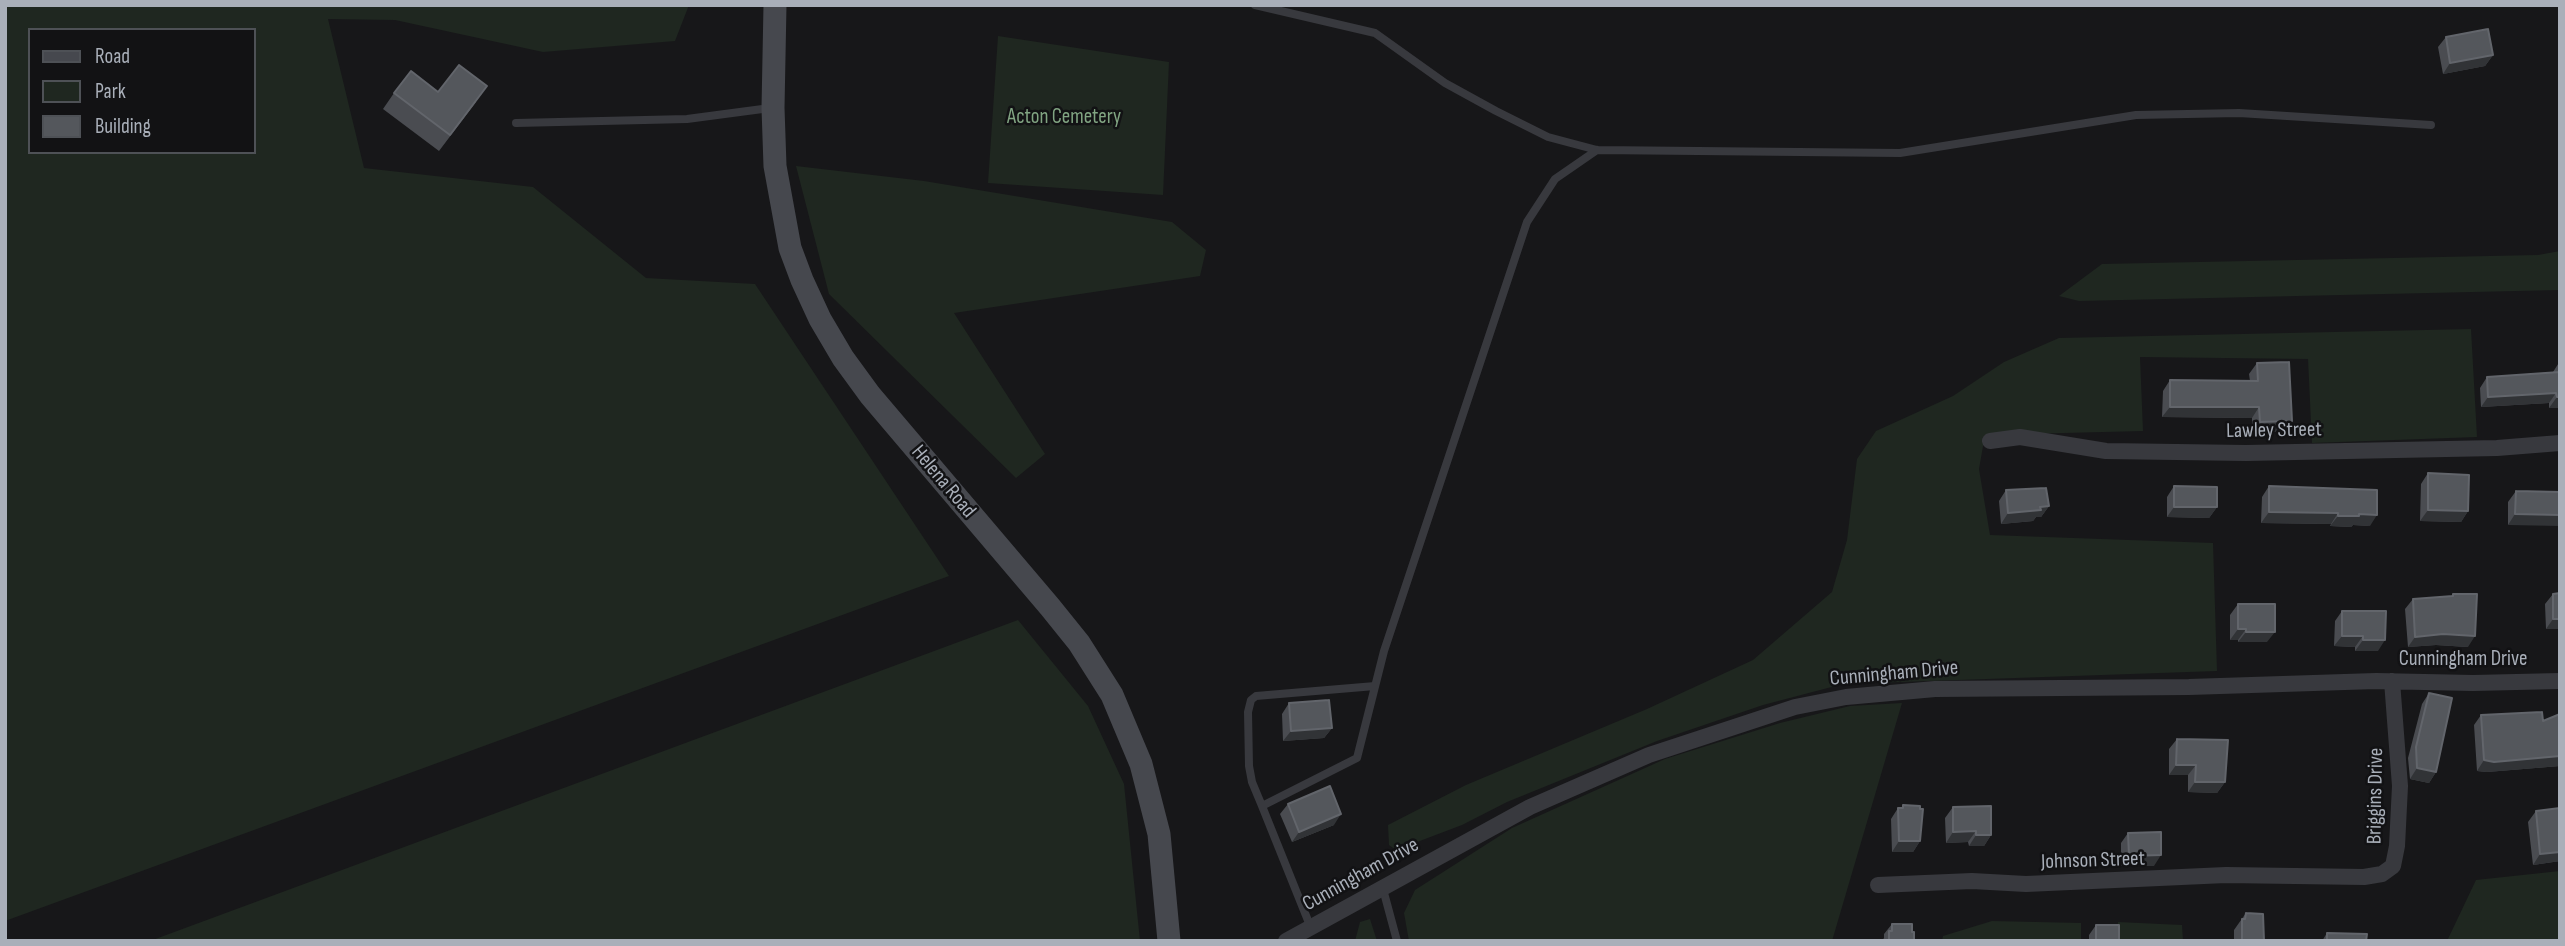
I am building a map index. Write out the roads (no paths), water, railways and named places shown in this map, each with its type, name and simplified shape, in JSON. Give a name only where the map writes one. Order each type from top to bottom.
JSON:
[{"type":"main road","name":"Helena Road","points":[[775,5],[775,166],[790,248],[820,319],[843,358],[870,395],[1079,643],[1112,695],[1126,724],[1147,786],[1159,834],[1169,941]]},
{"type":"street","name":"Lawley Street","points":[[1990,441],[2020,437],[2106,452],[2246,453],[2497,448],[2560,443]]},
{"type":"street","name":"Cunningham Drive","points":[[1286,941],[1530,807],[1616,768],[1754,719],[1846,697],[1912,690],[2189,687],[2392,681],[2560,681]]},
{"type":"street","name":"Briggins Drive","points":[[2309,876],[2364,877],[2382,874],[2395,860],[2400,786],[2392,681]]},
{"type":"street","name":"Johnson Street","points":[[1878,885],[1972,881],[2053,884],[2226,875],[2309,876]]},
{"type":"lane","points":[[1255,5],[1375,33],[1445,83],[1496,111],[1548,137],[1597,150],[1900,153],[2136,115],[2239,113],[2431,125]]},
{"type":"lane","points":[[516,123],[687,119],[773,108]]},
{"type":"lane","points":[[1262,806],[1357,758],[1384,651],[1527,222],[1555,179],[1597,150]]},
{"type":"lane","points":[[1311,928],[1252,782],[1248,712],[1251,700],[1256,696],[1375,686]]},
{"type":"lane","points":[[1383,889],[1397,941]]},
{"type":"park label","name":"Acton Cemetery","points":[[1064,118]]}]
